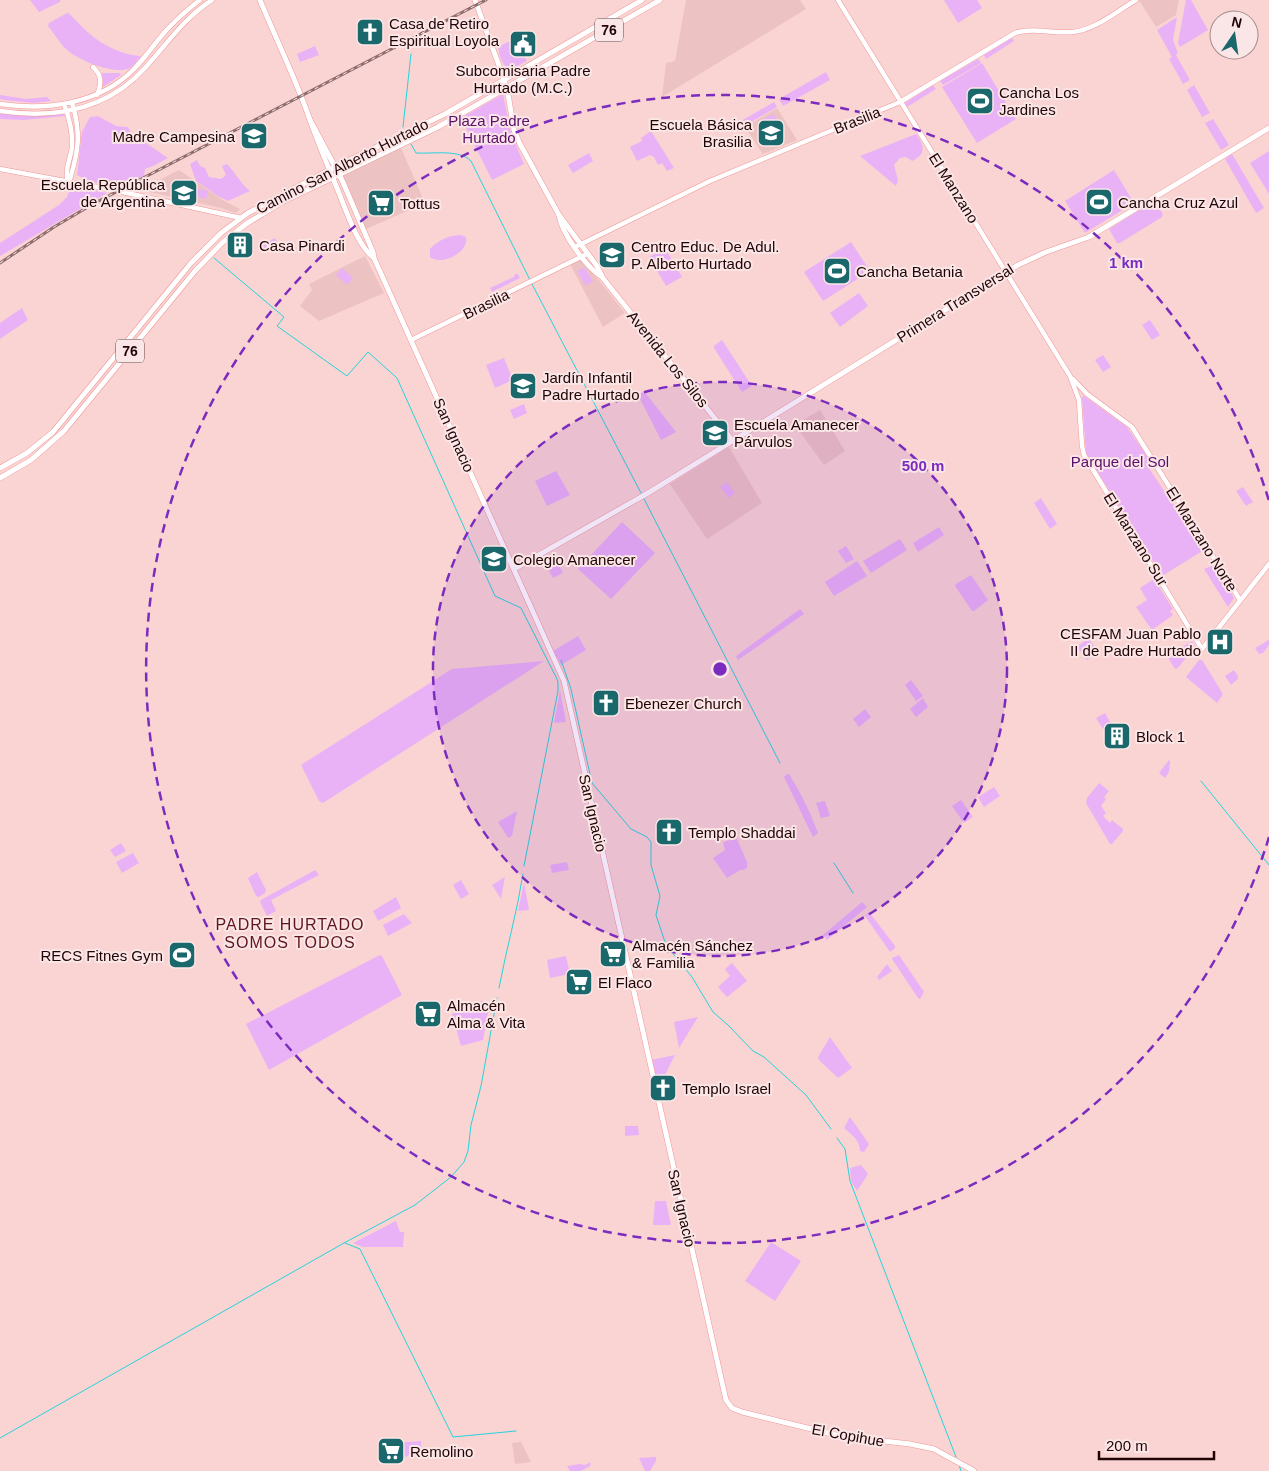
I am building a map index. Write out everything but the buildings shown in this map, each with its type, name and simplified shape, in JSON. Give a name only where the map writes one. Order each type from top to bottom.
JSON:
[{"type":"main road","points":[[260,0],[309,118],[340,174],[374,258]]},
{"type":"main road","name":"Avenida Los Silos","points":[[475,0],[505,80],[514,130],[559,215],[594,271],[602,277],[733,440]]},
{"type":"main road","name":"Camino San Alberto Hurtado","points":[[0,468],[27,453],[53,432],[192,263],[210,244],[241,218],[266,201],[434,119],[642,0]]},
{"type":"main road","name":"Camino San Alberto Hurtado","points":[[0,478],[31,460],[64,431],[195,271],[222,243],[262,213],[438,127],[660,0]]},
{"type":"main road","points":[[610,19],[614,27]]},
{"type":"main road","points":[[309,118],[315,138],[348,217],[369,254],[374,258]]},
{"type":"main road","name":"Primera Transversal","points":[[514,569],[644,495],[1018,264],[1092,236],[1269,128]]},
{"type":"main road","name":"San Ignacio","points":[[374,258],[556,660],[566,687],[724,1397]]},
{"type":"main road","name":"El Copihue","points":[[724,1397],[730,1406],[742,1412],[840,1436],[910,1444],[934,1450],[974,1471]]},
{"type":"street","points":[[0,104],[37,106],[64,104],[96,95],[114,85],[132,71],[179,17],[200,0]]},
{"type":"street","name":"El Manzano","points":[[838,0],[1070,376],[1078,396]]},
{"type":"street","name":"Brasilia","points":[[577,245],[710,181],[900,102],[1015,33],[1033,30],[1068,32],[1083,30],[1136,0]]},
{"type":"street","points":[[0,111],[67,112],[102,101],[127,86],[145,69],[184,22],[209,1]]},
{"type":"street","points":[[179,17],[184,22]]},
{"type":"street","points":[[93,68],[101,79],[96,95]]},
{"type":"street","points":[[68,182],[75,164],[79,142],[72,103]]},
{"type":"street","points":[[64,104],[72,139],[66,177],[68,182]]},
{"type":"street","points":[[37,106],[37,113]]},
{"type":"street","points":[[0,169],[126,193],[241,218]]},
{"type":"street","name":"Brasilia","points":[[411,340],[585,255]]},
{"type":"street","name":"El Manzano","points":[[1070,376],[1084,391]]},
{"type":"street","points":[[1078,396],[1084,391]]},
{"type":"street","name":"El Manzano Norte","points":[[1084,391],[1132,426],[1240,600]]},
{"type":"street","name":"El Manzano Sur","points":[[1078,396],[1084,455],[1202,649],[1240,600]]},
{"type":"street","points":[[1240,600],[1269,564]]},
{"type":"shaded area","points":[[686,0],[800,0],[806,9],[662,97],[666,63],[675,61]]},
{"type":"shaded area","points":[[1139,0],[1179,0],[1176,15],[1156,27]]},
{"type":"shaded area","name":"Escuela Básica Brasilia","points":[[777,108],[797,140],[763,154],[745,127]]},
{"type":"shaded area","points":[[401,148],[425,203],[366,229],[343,176]]},
{"type":"shaded area","name":"Escuela República de Argentina","points":[[179,170],[226,202],[240,209],[236,213],[140,190]]},
{"type":"shaded area","points":[[365,256],[384,293],[319,321],[300,306],[312,290],[309,284]]},
{"type":"shaded area","points":[[582,259],[625,313],[603,327],[570,264]]},
{"type":"shaded area","points":[[820,410],[845,451],[824,465],[795,425]]},
{"type":"shaded area","points":[[729,447],[762,503],[707,539],[670,484]]},
{"type":"shaded area","points":[[521,1442],[531,1462],[515,1464],[512,1443]]},
{"type":"green space","points":[[30,0],[60,0],[60,2],[39,12]]},
{"type":"green space","points":[[944,0],[977,0],[982,8],[958,23]]},
{"type":"green space","points":[[1186,0],[1191,0],[1208,30],[1180,47],[1178,43]]},
{"type":"green space","points":[[67,13],[101,42],[120,52],[141,56],[130,68],[123,70],[105,68],[77,57],[60,43],[48,26],[49,23]]},
{"type":"green space","points":[[1177,17],[1173,40],[1178,53],[1176,55],[1190,80],[1183,84],[1169,59],[1172,57],[1157,30]]},
{"type":"green space","points":[[1012,38],[1014,41],[986,59],[984,55]]},
{"type":"green space","points":[[514,39],[527,61],[510,70],[503,63],[498,47]]},
{"type":"green space","points":[[315,46],[319,55],[300,62],[297,54]]},
{"type":"green space","points":[[978,59],[981,63],[943,85],[940,81]]},
{"type":"green space","name":"Cancha Los Jardines","points":[[982,63],[1016,119],[977,143],[942,87]]},
{"type":"green space","points":[[826,72],[830,80],[783,106],[779,99]]},
{"type":"green space","points":[[102,73],[120,73],[121,75],[103,87]]},
{"type":"green space","points":[[933,85],[936,89],[907,107],[905,103]]},
{"type":"green space","points":[[1194,85],[1210,113],[1202,117],[1187,90]]},
{"type":"green space","name":"Plaza Padre Hurtado","points":[[503,94],[511,133],[524,164],[492,180],[461,118]]},
{"type":"green space","points":[[0,95],[26,99],[47,97],[51,101],[34,103],[5,100],[0,99]]},
{"type":"green space","points":[[774,102],[777,107],[744,126],[741,121]]},
{"type":"green space","points":[[0,112],[34,116],[64,114],[65,116],[24,120],[0,119]]},
{"type":"green space","points":[[774,114],[778,121],[765,128],[761,120]]},
{"type":"green space","points":[[98,116],[116,126],[128,127],[131,133],[168,158],[145,169],[144,176],[118,185],[103,185],[77,175],[82,132],[90,117]]},
{"type":"green space","points":[[1213,119],[1229,145],[1221,150],[1205,123]]},
{"type":"green space","points":[[651,131],[674,168],[667,171],[662,163],[658,165],[654,157],[650,155],[637,161],[630,147],[642,141],[641,138]]},
{"type":"green space","points":[[916,134],[921,142],[922,152],[912,161],[906,157],[900,158],[894,165],[898,180],[896,186],[860,156]]},
{"type":"green space","points":[[1269,151],[1269,194],[1250,163]]},
{"type":"green space","points":[[589,153],[593,161],[573,173],[568,165]]},
{"type":"green space","points":[[1232,154],[1264,208],[1256,213],[1225,159]]},
{"type":"green space","points":[[197,160],[200,166],[205,168],[209,177],[221,179],[226,175],[222,166],[227,164],[250,191],[228,201],[218,196],[196,181],[190,164]]},
{"type":"green space","name":"Cancha Cruz Azul","points":[[1114,170],[1134,203],[1085,233],[1065,201]]},
{"type":"green space","points":[[72,185],[107,193],[0,256],[0,243],[59,205],[67,197]]},
{"type":"green space","points":[[195,188],[208,191],[206,199],[193,196]]},
{"type":"green space","points":[[1154,201],[1163,214],[1162,217],[1120,243],[1117,243],[1109,229]]},
{"type":"green space","points":[[460,235],[466,237],[466,242],[458,254],[443,260],[430,257],[430,249],[436,243],[447,237]]},
{"type":"green space","points":[[275,238],[279,245],[266,252],[262,245]]},
{"type":"green space","name":"Cancha Betania","points":[[851,242],[870,271],[823,301],[804,272]]},
{"type":"green space","points":[[665,248],[682,277],[666,286],[649,257]]},
{"type":"green space","points":[[584,267],[593,281],[586,286],[577,272]]},
{"type":"green space","points":[[342,268],[353,278],[347,285],[336,275]]},
{"type":"green space","points":[[515,274],[518,274],[520,278],[492,292],[490,288],[514,277]]},
{"type":"green space","points":[[859,293],[868,306],[840,327],[830,313]]},
{"type":"green space","points":[[22,308],[28,320],[0,339],[0,323]]},
{"type":"green space","points":[[1150,320],[1160,335],[1152,340],[1142,325]]},
{"type":"green space","points":[[722,340],[752,386],[742,392],[714,348]]},
{"type":"green space","points":[[1103,355],[1111,367],[1103,372],[1095,360]]},
{"type":"green space","points":[[504,358],[513,380],[495,388],[486,365]]},
{"type":"green space","points":[[644,391],[676,432],[661,440],[638,395]]},
{"type":"green space","name":"Parque del Sol","points":[[1084,396],[1127,427],[1149,459],[1146,464],[1204,550],[1162,576],[1086,453],[1082,397]]},
{"type":"green space","points":[[524,404],[527,413],[514,419],[510,410]]},
{"type":"green space","points":[[556,471],[570,495],[547,506],[535,481]]},
{"type":"green space","points":[[727,482],[735,493],[729,498],[720,487]]},
{"type":"green space","points":[[1243,487],[1253,502],[1246,506],[1236,491]]},
{"type":"green space","points":[[1041,498],[1057,524],[1050,529],[1034,503]]},
{"type":"green space","points":[[622,522],[655,553],[611,599],[578,569]]},
{"type":"green space","points":[[939,527],[944,535],[918,552],[913,543]]},
{"type":"green space","points":[[900,539],[907,550],[871,573],[863,561]]},
{"type":"green space","points":[[846,546],[854,559],[846,563],[838,551]]},
{"type":"green space","points":[[553,554],[563,573],[553,578],[543,560]]},
{"type":"green space","points":[[857,561],[867,576],[834,596],[825,582]]},
{"type":"green space","points":[[1214,565],[1234,598],[1228,607],[1204,569]]},
{"type":"green space","points":[[971,575],[988,600],[974,611],[972,611],[955,586]]},
{"type":"green space","points":[[1154,579],[1173,609],[1170,611],[1173,615],[1152,630],[1136,607],[1147,600],[1140,588]]},
{"type":"green space","points":[[800,609],[804,614],[738,660],[736,656]]},
{"type":"green space","points":[[578,636],[586,650],[561,665],[553,651]]},
{"type":"green space","points":[[1088,638],[1099,652],[1087,660],[1077,647]]},
{"type":"green space","points":[[1269,640],[1269,645],[1263,653],[1259,654],[1255,648]]},
{"type":"green space","points":[[1192,641],[1195,646],[1178,668],[1175,669],[1167,656]]},
{"type":"green space","points":[[1199,660],[1202,660],[1223,694],[1217,703],[1186,677]]},
{"type":"green space","points":[[544,661],[323,803],[319,801],[301,765],[452,669]]},
{"type":"green space","points":[[1234,670],[1238,679],[1231,685],[1225,676]]},
{"type":"green space","points":[[911,680],[923,696],[916,701],[905,685]]},
{"type":"green space","points":[[560,690],[566,722],[554,723]]},
{"type":"green space","points":[[923,698],[928,707],[916,717],[910,709]]},
{"type":"green space","points":[[865,709],[871,717],[859,727],[853,719]]},
{"type":"green space","points":[[1105,713],[1113,727],[1105,732],[1096,718]]},
{"type":"green space","points":[[1169,760],[1169,772],[1165,778],[1159,773]]},
{"type":"green space","points":[[789,774],[797,788],[815,825],[818,833],[813,837],[784,777]]},
{"type":"green space","points":[[1099,783],[1109,791],[1104,797],[1106,799],[1101,806],[1106,813],[1103,816],[1110,823],[1112,820],[1123,829],[1112,844],[1110,844],[1086,803],[1087,798]]},
{"type":"green space","points":[[994,787],[1000,796],[984,807],[978,797]]},
{"type":"green space","points":[[961,800],[973,817],[964,823],[952,806]]},
{"type":"green space","points":[[825,801],[830,816],[821,818],[816,803]]},
{"type":"green space","points":[[517,811],[512,836],[508,838],[498,822]]},
{"type":"green space","points":[[737,839],[747,862],[747,868],[727,878],[713,858],[725,850],[723,843]]},
{"type":"green space","points":[[121,843],[126,851],[115,857],[110,850]]},
{"type":"green space","points":[[133,853],[139,863],[122,873],[116,862]]},
{"type":"green space","points":[[567,862],[569,870],[552,873],[550,865]]},
{"type":"green space","points":[[315,870],[319,875],[271,900],[276,911],[267,916],[260,902],[261,900]]},
{"type":"green space","points":[[257,872],[266,890],[259,897],[256,896],[248,878]]},
{"type":"green space","points":[[505,877],[501,899],[492,885]]},
{"type":"green space","points":[[461,880],[469,894],[461,899],[453,885]]},
{"type":"green space","points":[[524,882],[529,910],[518,911]]},
{"type":"green space","points":[[396,897],[401,908],[378,921],[373,911]]},
{"type":"green space","points":[[862,902],[867,907],[827,940],[823,935]]},
{"type":"green space","points":[[869,912],[895,946],[890,952],[865,916]]},
{"type":"green space","points":[[404,914],[412,923],[388,936],[383,925]]},
{"type":"green space","points":[[380,955],[402,995],[269,1070],[246,1024]]},
{"type":"green space","points":[[899,955],[924,992],[920,999],[892,959]]},
{"type":"green space","points":[[566,956],[570,974],[550,978],[547,960]]},
{"type":"green space","points":[[732,963],[747,981],[727,997],[718,987],[730,976],[725,969]]},
{"type":"green space","points":[[887,964],[892,971],[879,980],[877,977]]},
{"type":"green space","points":[[482,1001],[487,1003],[489,1007],[483,1040],[461,1046],[452,1014]]},
{"type":"green space","points":[[698,1017],[679,1048],[674,1022]]},
{"type":"green space","points":[[830,1037],[852,1068],[838,1078],[818,1057]]},
{"type":"green space","points":[[675,1055],[663,1079],[656,1081],[651,1060]]},
{"type":"green space","points":[[850,1117],[869,1144],[864,1152],[860,1151],[857,1141],[844,1128]]},
{"type":"green space","points":[[625,1126],[638,1126],[639,1135],[625,1136]]},
{"type":"green space","points":[[861,1165],[868,1174],[857,1191],[851,1181],[850,1168]]},
{"type":"green space","points":[[655,1201],[666,1201],[671,1225],[653,1225]]},
{"type":"green space","points":[[396,1221],[400,1232],[404,1232],[403,1247],[363,1247],[353,1243]]},
{"type":"green space","points":[[771,1242],[801,1261],[775,1301],[745,1281]]},
{"type":"green space","points":[[421,1441],[421,1448],[397,1462],[395,1443]]},
{"type":"green space","points":[[656,1457],[656,1461],[650,1471],[645,1471],[639,1458]]},
{"type":"green space","points":[[591,1462],[590,1466],[581,1471],[570,1471],[567,1466],[585,1465]]},
{"type":"waterway","points":[[403,127],[411,54]]},
{"type":"waterway","points":[[411,144],[416,153],[453,153],[466,157],[471,161],[530,280]]},
{"type":"waterway","points":[[214,258],[284,317],[277,326],[347,376],[368,352],[397,378],[495,596],[521,608],[558,682],[558,691],[524,866]]},
{"type":"waterway","points":[[532,284],[641,493]]},
{"type":"waterway","points":[[643,497],[780,763]]},
{"type":"waterway","points":[[561,660],[571,689],[592,783],[631,829],[647,837],[651,842],[651,865],[660,896],[656,915],[666,945],[692,977],[713,1012],[753,1051],[764,1057],[806,1095],[831,1129]]},
{"type":"waterway","points":[[1201,781],[1269,865]]},
{"type":"waterway","points":[[834,863],[853,893]]},
{"type":"waterway","points":[[499,988],[523,874]]},
{"type":"waterway","points":[[0,1438],[344,1243],[415,1205],[451,1177],[464,1162],[468,1151],[471,1125],[481,1086],[497,998]]},
{"type":"waterway","points":[[837,1138],[845,1149],[850,1181],[956,1457]]},
{"type":"waterway","points":[[345,1243],[360,1249],[453,1437],[516,1431]]},
{"type":"waterway","points":[[959,1465],[961,1471]]},
{"type":"railway","points":[[0,263],[93,204],[486,0]]},
{"type":"place","name":"Casa de Retiro Espiritual Loyola","points":[[370,32]]},
{"type":"place","name":"Subcomisaria Padre Hurtado (M.C.)","points":[[523,44]]},
{"type":"place","name":"Cancha Los Jardines","points":[[980,101]]},
{"type":"place","name":"Escuela Básica Brasilia","points":[[771,133]]},
{"type":"place","name":"Madre Campesina","points":[[254,136]]},
{"type":"place","name":"Escuela República de Argentina","points":[[184,193]]},
{"type":"place","name":"Cancha Cruz Azul","points":[[1099,202]]},
{"type":"place","name":"Tottus","points":[[381,203]]},
{"type":"place","name":"Casa Pinardi","points":[[240,245]]},
{"type":"place","name":"Centro Educ. De Adul. P. Alberto Hurtado","points":[[612,255]]},
{"type":"place","name":"Cancha Betania","points":[[837,271]]},
{"type":"place","name":"Jardín Infantil Padre Hurtado","points":[[523,386]]},
{"type":"place","name":"Escuela Amanecer Párvulos","points":[[715,433]]},
{"type":"place","name":"Colegio Amanecer","points":[[494,559]]},
{"type":"place","name":"CESFAM Juan Pablo II de Padre Hurtado","points":[[1220,642]]},
{"type":"place","name":"Ebenezer Church","points":[[606,703]]},
{"type":"place","name":"Block 1","points":[[1117,736]]},
{"type":"place","name":"Templo Shaddai","points":[[669,832]]},
{"type":"place","name":"Almacén Sánchez & Familia","points":[[613,954]]},
{"type":"place","name":"RECS Fitnes Gym","points":[[182,955]]},
{"type":"place","name":"El Flaco","points":[[579,982]]},
{"type":"place","name":"Almacén Alma & Vita","points":[[428,1014]]},
{"type":"place","name":"Templo Israel","points":[[663,1088]]},
{"type":"place","name":"Remolino","points":[[391,1451]]},
{"type":"district","name":"PADRE HURTADO SOMOS TODOS","points":[[290,933]]}]
